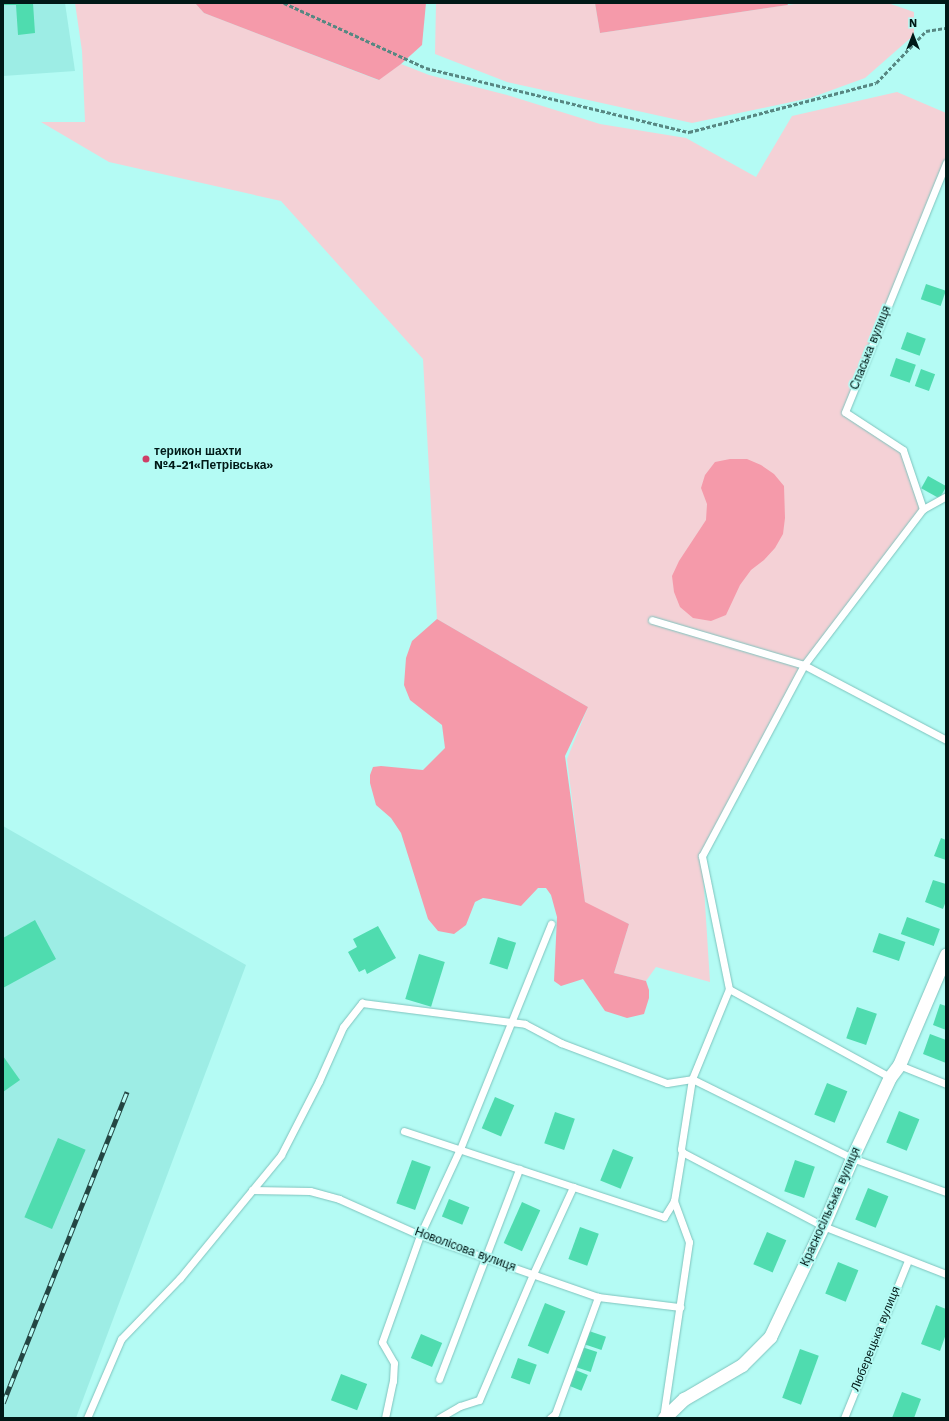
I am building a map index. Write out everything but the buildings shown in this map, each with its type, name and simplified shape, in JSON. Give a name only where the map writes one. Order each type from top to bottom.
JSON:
[{"type":"street","name":"Красносільська вулиця","points":[[664,1418],[684,1399],[742,1365],[770,1337],[824,1226],[852,1158],[890,1077],[899,1066],[946,955]]},
{"type":"lane","name":"Спаська вулиця","points":[[923,509],[903,450],[845,412],[946,163]]},
{"type":"lane","points":[[404,1131],[664,1217],[674,1202],[692,1079],[729,990],[702,856],[804,665],[923,509],[946,496]]},
{"type":"lane","points":[[652,620],[804,665],[946,740]]},
{"type":"lane","points":[[385,1418],[393,1381],[394,1363],[382,1342],[420,1235],[460,1149],[551,924]]},
{"type":"lane","points":[[729,990],[890,1077]]},
{"type":"lane","points":[[87,1418],[121,1339],[180,1278],[281,1155],[319,1081],[343,1027],[362,1003],[525,1024],[561,1043],[667,1083],[692,1079],[852,1158],[946,1192]]},
{"type":"lane","points":[[899,1066],[946,1084]]},
{"type":"lane","points":[[682,1152],[824,1226],[946,1274]]},
{"type":"lane","points":[[439,1379],[484,1257],[519,1169]]},
{"type":"lane","points":[[439,1418],[460,1406],[479,1400],[533,1274],[573,1187]]},
{"type":"lane","name":"Новолісова вулиця","points":[[252,1190],[310,1191],[339,1199],[420,1235],[598,1297],[680,1307]]},
{"type":"lane","points":[[664,1418],[689,1242],[674,1202]]},
{"type":"lane","name":"Люберецька вулиця","points":[[844,1418],[908,1260]]},
{"type":"lane","points":[[550,1418],[555,1414],[598,1297]]},
{"type":"path","points":[[284,3],[426,68],[689,132],[876,84],[926,30],[946,28]]},
{"type":"shaded area","points":[[3,3],[65,3],[75,71],[3,76]]},
{"type":"shaded area","points":[[75,3],[195,3],[204,13],[378,80],[401,64],[429,75],[507,95],[600,124],[686,138],[756,177],[792,116],[897,92],[946,113],[946,163],[845,412],[903,450],[923,509],[804,665],[702,856],[710,982],[656,967],[646,981],[614,973],[629,924],[585,903],[567,759],[588,707],[437,619],[423,359],[281,201],[109,162],[41,122],[85,122],[82,51]]},
{"type":"shaded area","points":[[195,3],[426,3],[422,45],[401,64],[379,80],[204,13]]},
{"type":"shaded area","points":[[436,3],[595,3],[600,33],[801,3],[888,3],[914,12],[914,35],[865,78],[810,98],[692,123],[507,82],[435,54]]},
{"type":"shaded area","points":[[595,3],[787,3],[788,5],[600,33]]},
{"type":"shaded area","points":[[730,459],[747,459],[761,465],[774,474],[784,486],[785,518],[783,534],[775,548],[764,560],[751,570],[740,585],[726,615],[711,621],[693,618],[680,607],[674,592],[672,576],[679,561],[706,520],[707,504],[701,488],[705,475],[715,462]]},
{"type":"shaded area","points":[[437,619],[588,707],[565,756],[585,902],[629,924],[614,973],[646,981],[649,990],[649,998],[644,1014],[627,1018],[605,1011],[583,979],[561,986],[554,981],[557,917],[551,895],[546,888],[538,888],[521,906],[483,898],[475,902],[466,925],[454,934],[438,931],[428,919],[401,833],[391,818],[376,805],[370,783],[370,775],[373,767],[381,766],[423,770],[445,748],[442,725],[410,700],[404,685],[406,658],[412,641]]},
{"type":"shaded area","points":[[3,826],[246,965],[76,1418],[3,1418]]},
{"type":"railway","points":[[3,1403],[127,1092]]},
{"type":"place","name":"терикон шахти №4-21«Петрівська»","points":[[146,459]]}]
